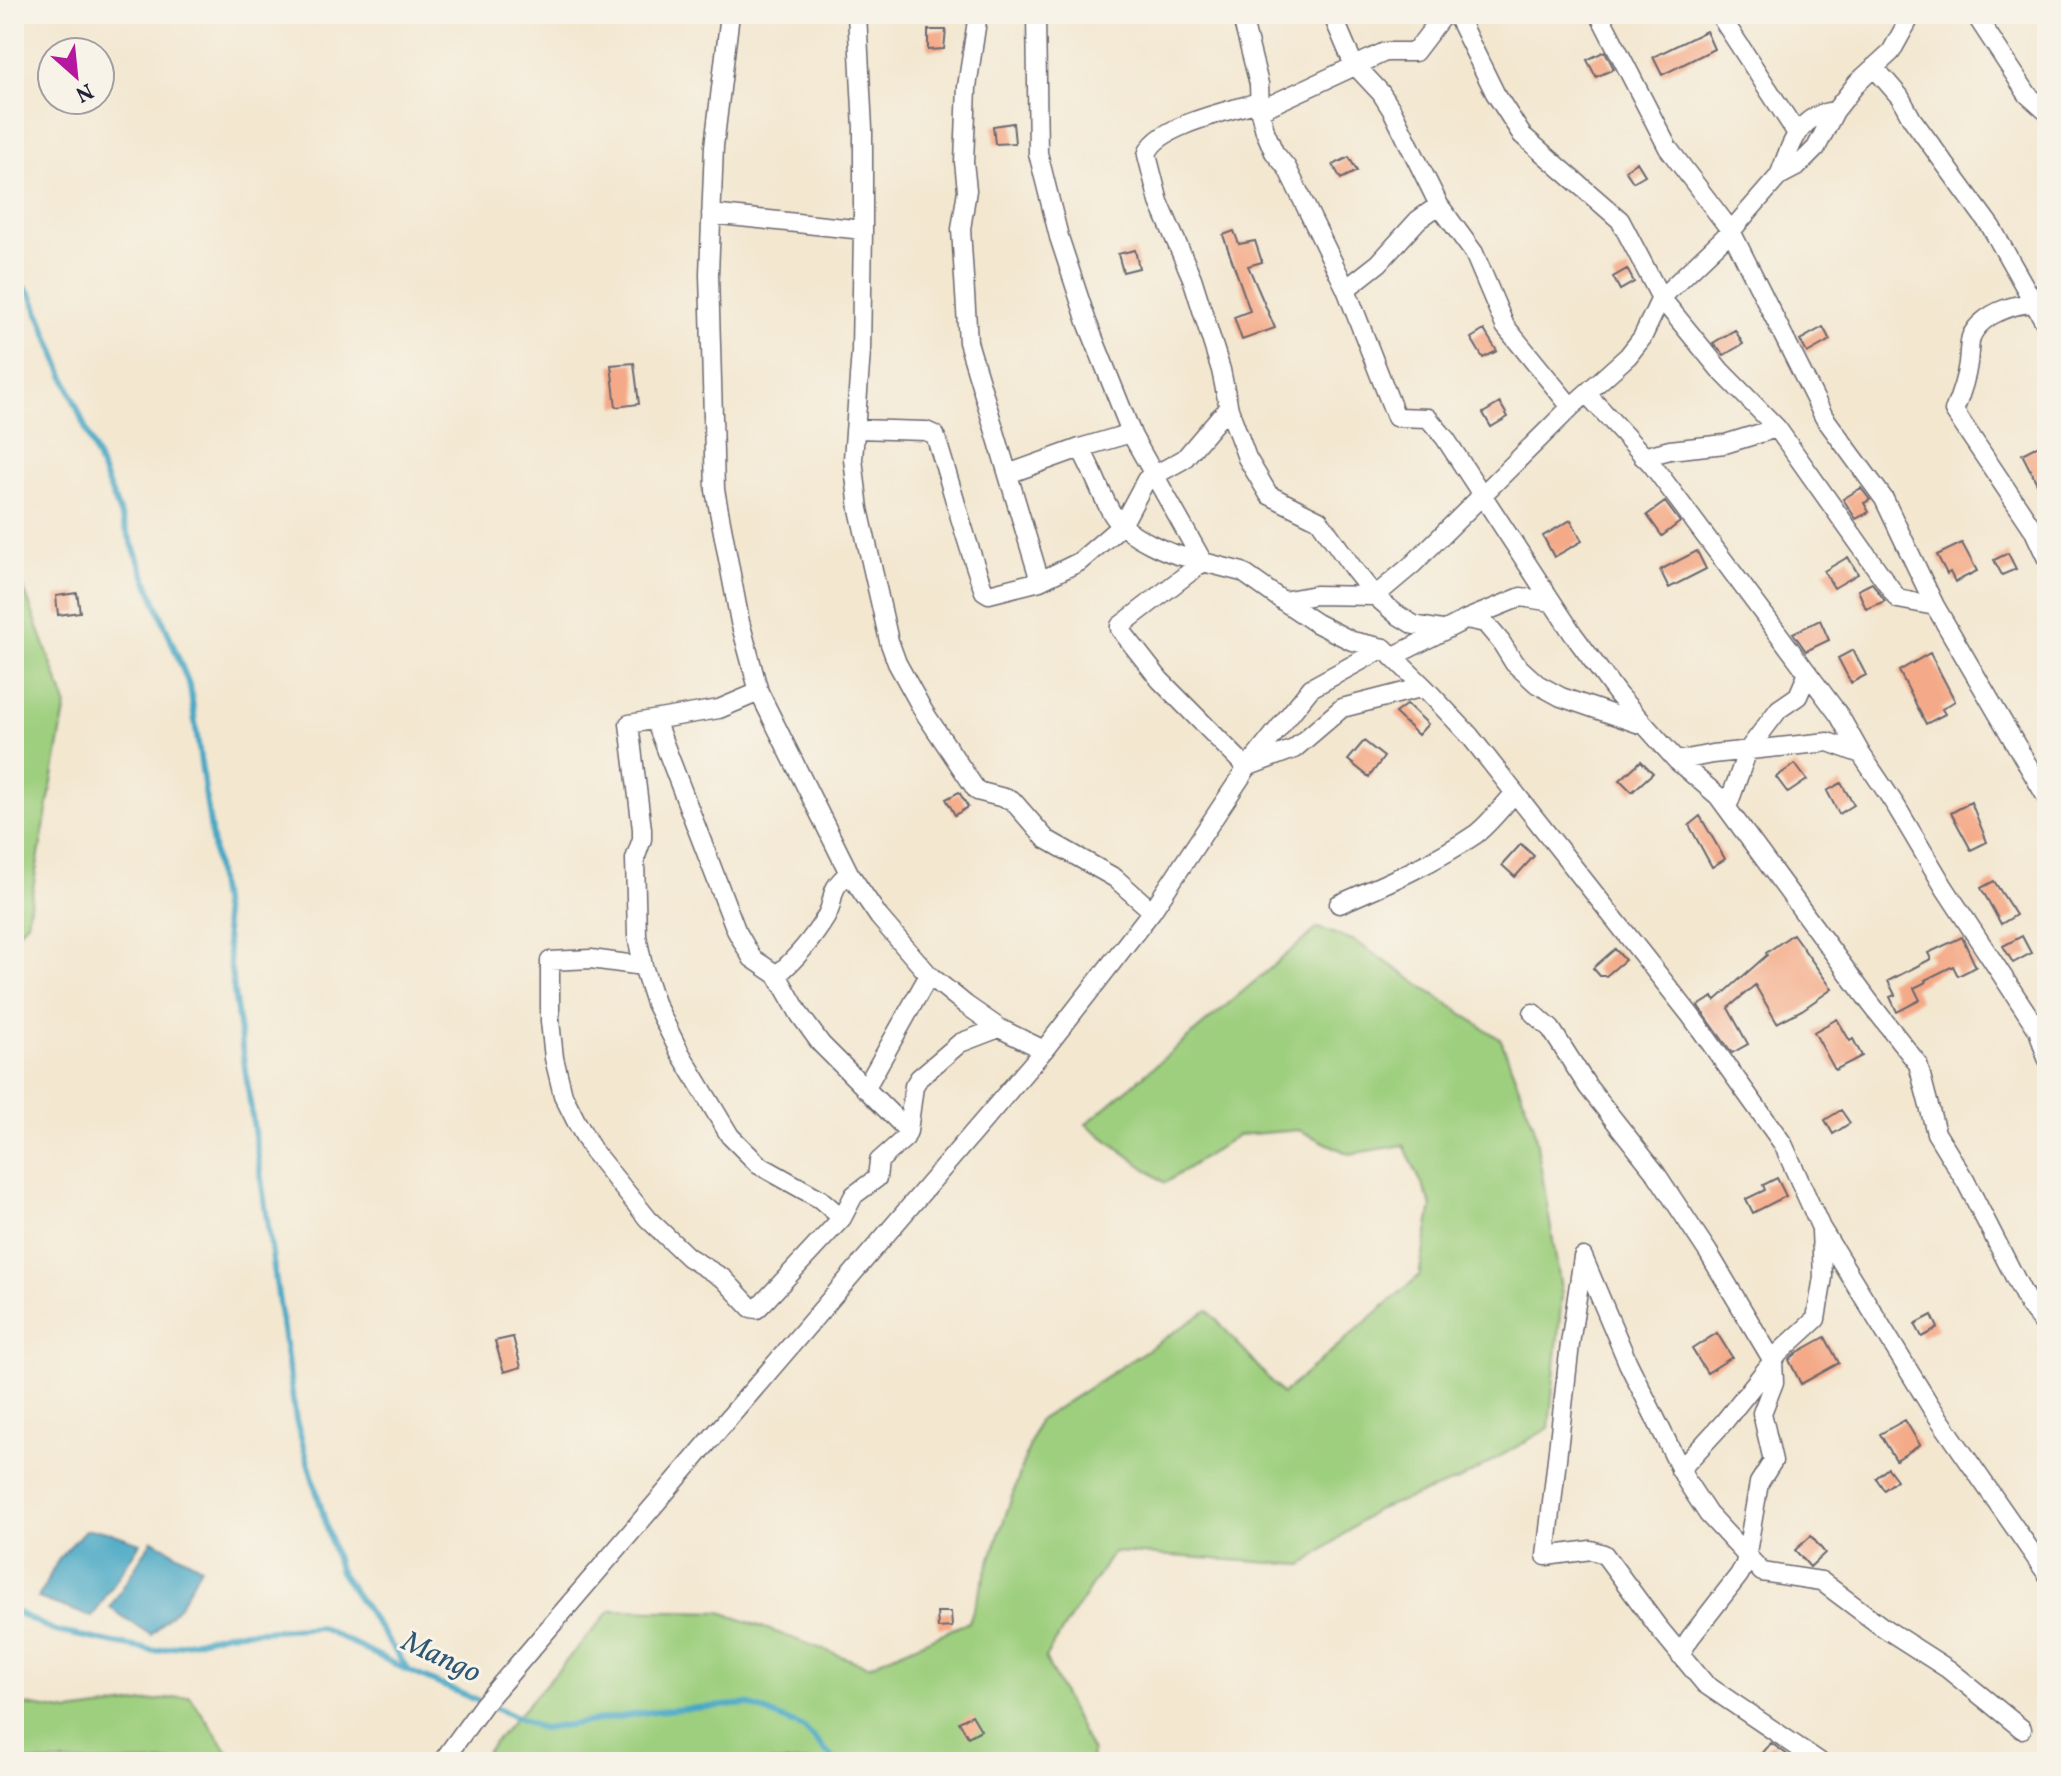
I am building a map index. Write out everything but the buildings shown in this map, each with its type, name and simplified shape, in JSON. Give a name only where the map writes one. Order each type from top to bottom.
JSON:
[{"type":"street","points":[[730,14],[714,146],[709,274],[715,490],[740,622],[759,692],[849,873],[879,917],[929,975],[999,1028],[1044,1050]]},
{"type":"street","points":[[857,14],[863,129],[863,230],[861,351],[853,459],[859,509],[889,641],[924,712],[977,791],[1012,800],[1046,839],[1060,850],[1115,878],[1152,911]]},
{"type":"street","points":[[978,14],[967,87],[964,162],[967,190],[961,229],[968,342],[1040,581]]},
{"type":"street","points":[[1036,14],[1038,153],[1049,205],[1087,322],[1131,433],[1201,560]]},
{"type":"street","points":[[1241,14],[1259,84],[1259,106],[1271,145],[1287,168],[1346,289],[1396,417],[1428,418],[1484,495],[1573,634],[1643,725],[1677,761],[1718,796],[1918,1064],[1936,1133],[1966,1182],[2029,1305],[2047,1328]]},
{"type":"street","points":[[1332,14],[1356,66],[1381,93],[1393,112],[1439,205],[1474,253],[1505,326],[1571,407]]},
{"type":"street","points":[[1443,630],[1414,625],[1375,596],[1319,520],[1269,495],[1247,458],[1229,409],[1221,370],[1192,278],[1159,202],[1147,155],[1154,142],[1200,119],[1259,106],[1385,52],[1415,52],[1444,14]]},
{"type":"street","points":[[1456,14],[1495,93],[1522,135],[1620,220],[1661,298],[1720,370],[1777,428],[1898,599],[1935,606]]},
{"type":"street","points":[[1599,14],[1668,148],[1731,231],[1824,417],[1884,499],[1935,606],[2047,798]]},
{"type":"street","points":[[1719,14],[1796,132]]},
{"type":"street","points":[[1779,176],[1798,166],[1816,148],[1835,111],[1857,83],[1891,52],[1912,14]]},
{"type":"street","points":[[1975,14],[2028,95],[2047,112]]},
{"type":"street","points":[[1874,67],[1900,97],[1912,119],[1991,227],[2040,304],[2047,326]]},
{"type":"street","points":[[1283,601],[1315,595],[1375,596],[1628,356],[1642,338],[1661,298],[1731,231],[1779,176],[1796,132],[1820,113],[1835,111]]},
{"type":"street","points":[[1346,289],[1379,263],[1418,220],[1439,205]]},
{"type":"street","points":[[711,214],[863,230]]},
{"type":"street","points":[[1411,229],[1452,225]]},
{"type":"street","points":[[2040,304],[2012,306],[1990,317],[1972,336],[1964,387],[1954,411],[2033,529],[2047,559]]},
{"type":"street","points":[[1587,394],[1653,466],[1839,715],[2038,1030],[2047,1058]]},
{"type":"street","points":[[856,429],[926,431],[935,435],[969,550],[984,591],[989,594],[1040,581],[1079,562],[1122,525],[1139,489],[1154,474],[1184,459],[1229,409]]},
{"type":"street","points":[[1643,457],[1670,450],[1725,444],[1777,428]]},
{"type":"street","points":[[1008,474],[1131,433]]},
{"type":"street","points":[[1080,448],[1113,514],[1122,525],[1170,552],[1242,572],[1316,623],[1352,641],[1388,652],[1470,736],[1691,1016],[1783,1144],[1821,1228],[1931,1407],[2047,1574]]},
{"type":"street","points":[[1201,560],[1120,629],[1160,680],[1248,767]]},
{"type":"street","points":[[442,1762],[484,1704],[1044,1050],[1152,911],[1248,767],[1311,688],[1388,652],[1521,597],[1552,602]]},
{"type":"street","points":[[1467,619],[1485,623],[1514,663],[1537,684],[1561,697],[1643,725]]},
{"type":"street","points":[[1727,808],[1748,750],[1779,709],[1798,696],[1808,673]]},
{"type":"street","points":[[1248,767],[1294,749],[1342,708],[1424,687]]},
{"type":"street","points":[[759,692],[719,709],[632,722],[629,728],[642,829],[635,859],[637,936],[655,1003],[679,1051],[730,1136],[759,1165],[820,1199],[842,1218]]},
{"type":"street","points":[[655,720],[736,930],[752,958],[777,975],[821,1044],[908,1131]]},
{"type":"street","points":[[1677,761],[1828,742],[1861,754]]},
{"type":"street","points":[[1339,904],[1417,868],[1479,832],[1514,794]]},
{"type":"street","points":[[777,975],[802,950],[825,918],[832,889],[849,873]]},
{"type":"street","points":[[643,966],[591,959],[553,960],[548,964],[554,1058],[563,1095],[593,1151],[648,1219],[688,1257],[724,1279],[751,1308],[757,1309],[842,1218],[854,1195],[877,1178],[879,1161],[905,1138],[908,1131],[914,1086],[919,1078],[960,1043],[999,1028]]},
{"type":"street","points":[[865,1089],[929,975]]},
{"type":"street","points":[[1533,1013],[1551,1029],[1588,1087],[1655,1172],[1708,1252],[1773,1361],[1774,1382],[1762,1413],[1773,1461],[1759,1483],[1745,1564],[1680,1655]]},
{"type":"street","points":[[1680,1470],[1724,1422],[1780,1352],[1816,1319],[1823,1277],[1821,1228]]},
{"type":"street","points":[[1820,1762],[1705,1684],[1604,1554],[1591,1550],[1546,1556],[1583,1257],[1628,1363],[1680,1470],[1727,1537],[1762,1572],[1821,1581],[1881,1626],[1948,1669],[2022,1729]]},
{"type":"green space","points":[[14,561],[66,704],[27,922],[14,936]]},
{"type":"green space","points":[[1318,928],[1355,941],[1501,1040],[1534,1126],[1562,1295],[1549,1428],[1459,1480],[1376,1510],[1303,1565],[1113,1552],[1045,1658],[1092,1752],[1091,1762],[477,1762],[611,1610],[721,1612],[868,1666],[969,1622],[1038,1421],[1208,1310],[1282,1394],[1419,1276],[1432,1206],[1404,1145],[1349,1154],[1299,1130],[1238,1135],[1165,1183],[1086,1124]]},
{"type":"green space","points":[[190,1696],[235,1762],[14,1762],[14,1703],[70,1712]]},
{"type":"water","points":[[85,1530],[103,1530],[140,1543],[92,1617],[38,1598],[59,1558]]},
{"type":"water","points":[[152,1540],[201,1567],[180,1605],[151,1635],[110,1608]]},
{"type":"waterway","points":[[14,278],[31,294],[190,687],[296,1420],[339,1570],[409,1671]]},
{"type":"waterway","name":"Mango","points":[[14,1611],[55,1631],[155,1651],[227,1633],[320,1627],[409,1671],[543,1729],[656,1711],[748,1704],[804,1728],[836,1762]]}]
